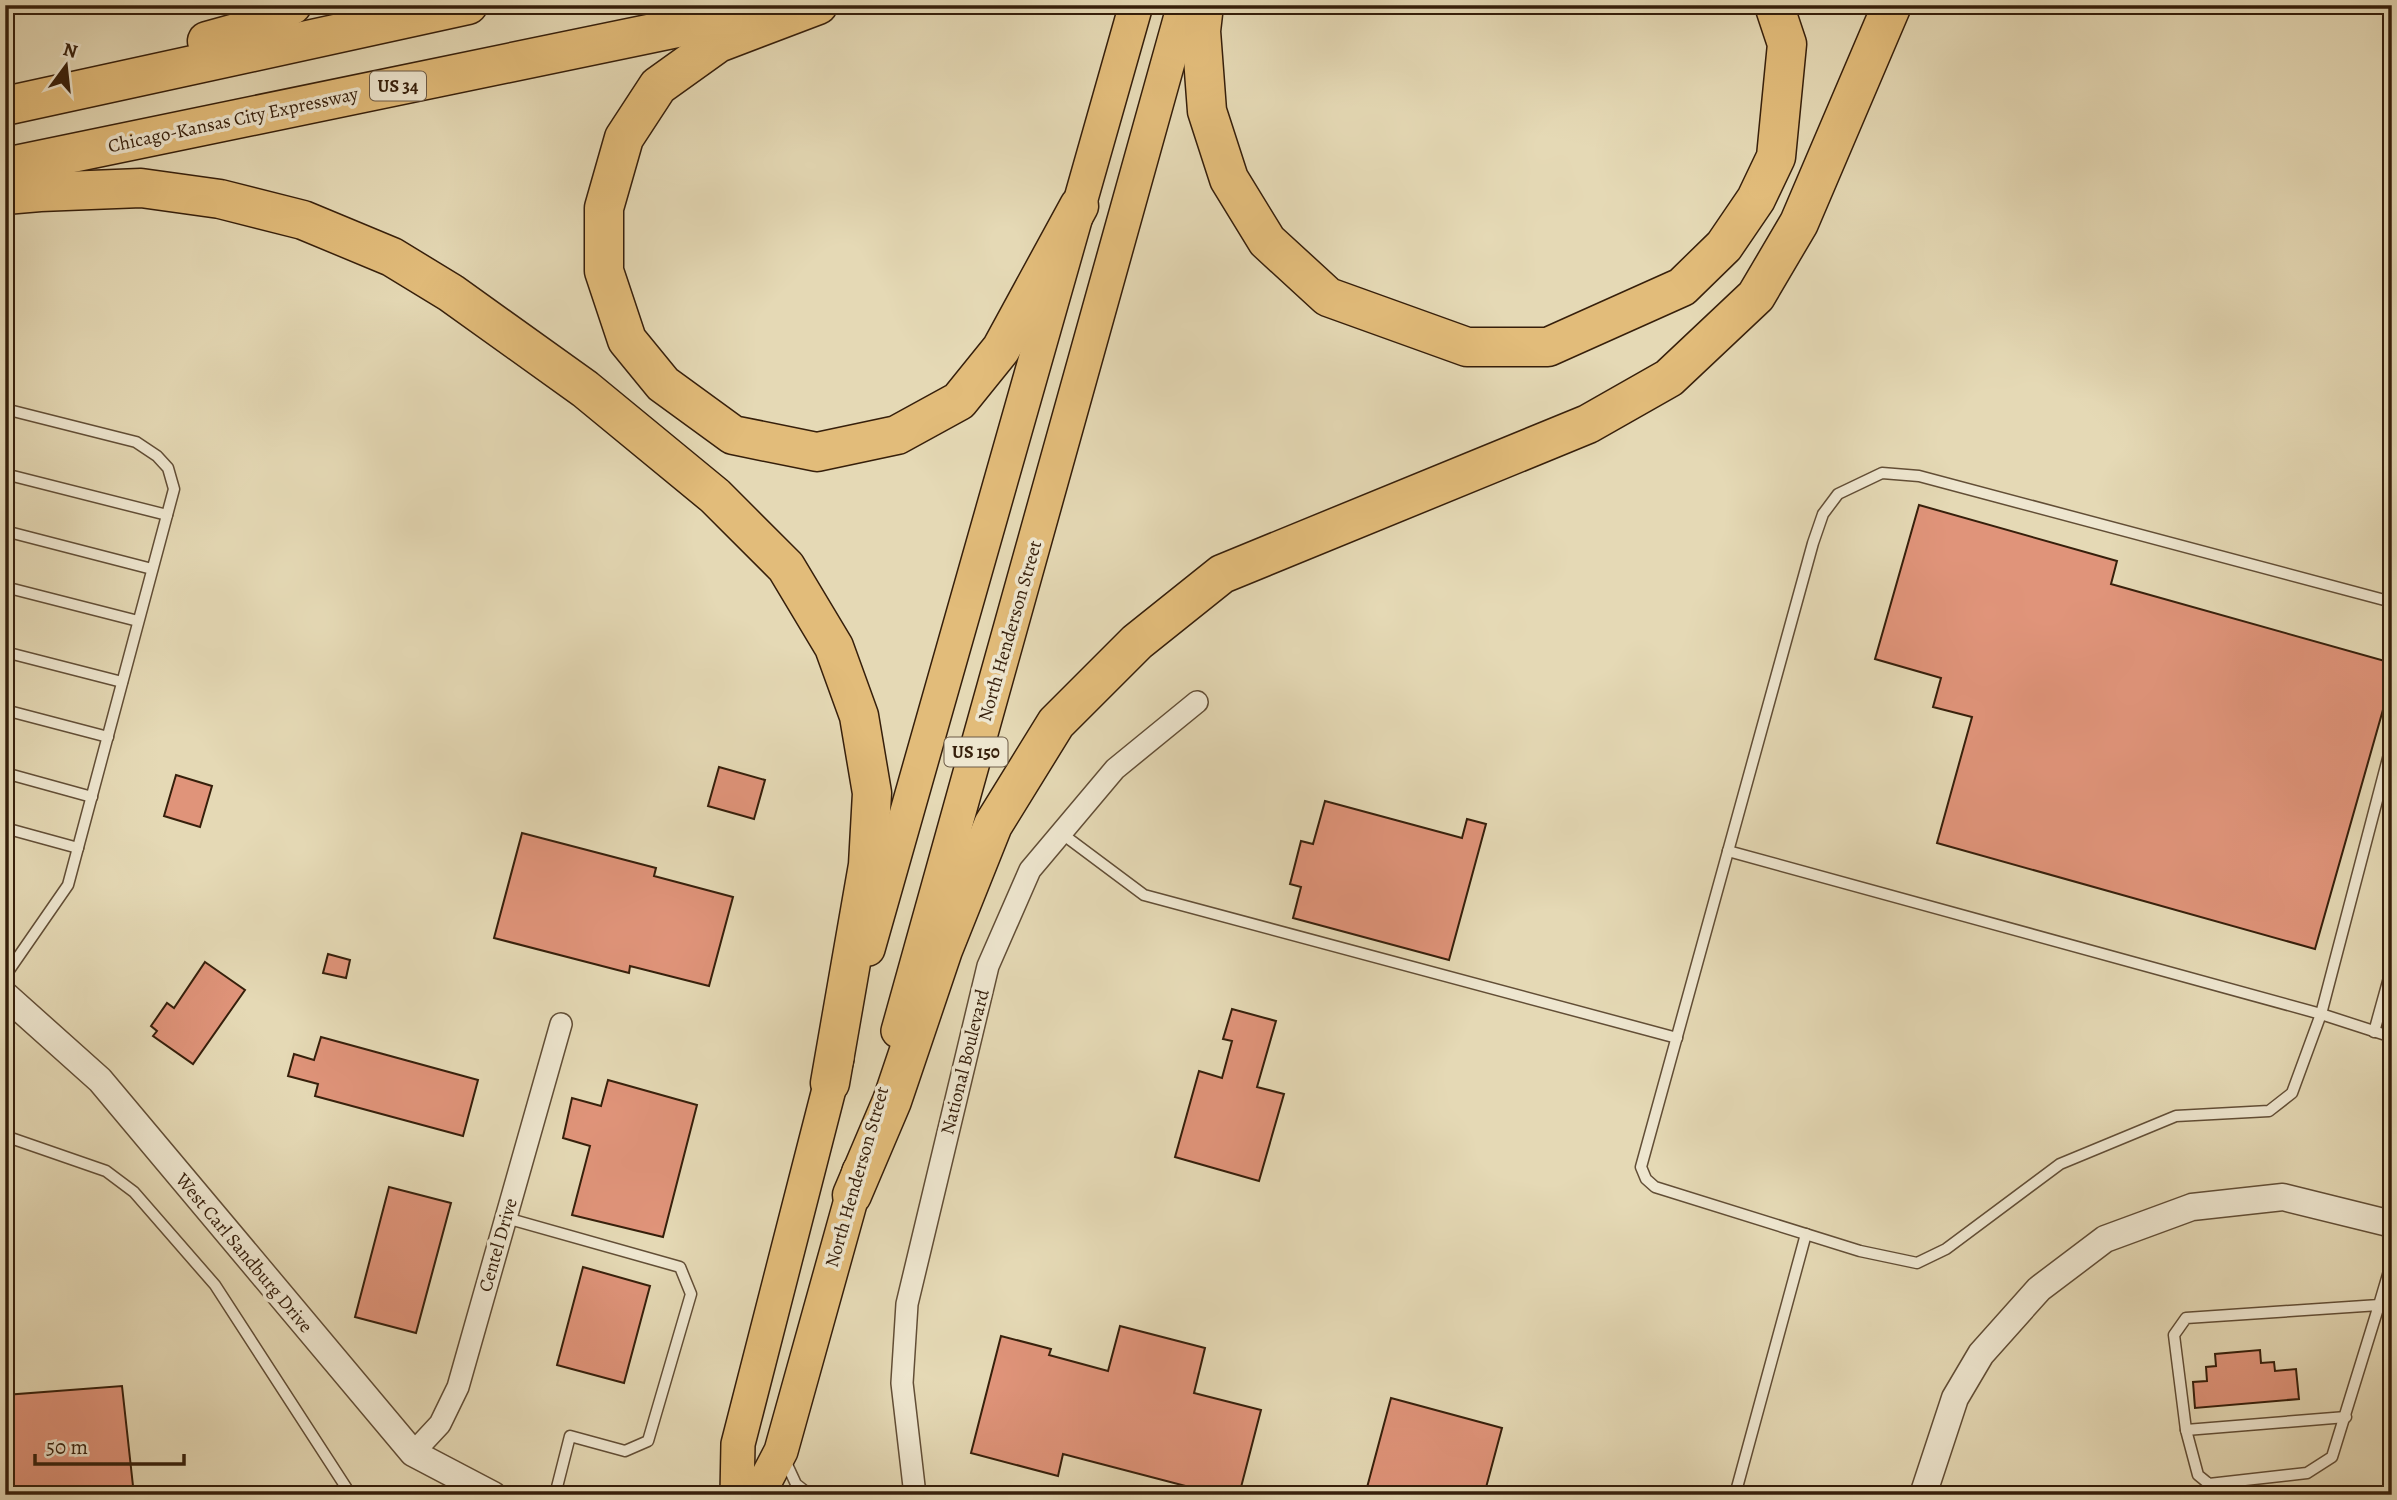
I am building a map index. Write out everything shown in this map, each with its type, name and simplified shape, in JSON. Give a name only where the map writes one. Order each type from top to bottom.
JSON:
[{"type":"highway","points":[[5,93],[243,31],[292,5]]},
{"type":"highway","points":[[5,106],[468,5]]},
{"type":"highway","name":"Chicago-Kansas City Expressway","points":[[5,167],[790,5]]},
{"type":"highway","points":[[818,5],[718,43],[658,86],[624,138],[604,208],[604,271],[627,340],[663,384],[733,435],[817,453],[897,435],[959,401],[1001,349],[1079,206]]},
{"type":"highway","points":[[1204,5],[1201,31],[1207,111],[1229,179],[1267,241],[1328,296],[1467,346],[1548,347],[1682,287],[1724,246],[1756,199],[1776,157],[1787,44],[1774,5]]},
{"type":"highway","points":[[852,1195],[892,1101],[943,950],[993,825],[1056,723],[1137,642],[1222,574],[1588,424],[1670,378],[1756,296],[1799,223],[1892,5]]},
{"type":"highway","points":[[5,195],[141,188],[220,199],[303,220],[391,257],[451,293],[585,389],[715,496],[786,567],[834,647],[859,716],[872,793],[868,865],[830,1083]]},
{"type":"main road","name":"US 150","points":[[737,1495],[738,1444],[830,1083],[1136,5]]},
{"type":"main road","name":"North Henderson Street","points":[[758,1495],[781,1451],[1184,5]]},
{"type":"street","name":"National Boulevard","points":[[915,1495],[902,1383],[907,1304],[988,966],[1030,870],[1115,769],[1197,702]]},
{"type":"street","name":"West Carl Sandburg Drive","points":[[5,995],[100,1080],[413,1453],[493,1495]]},
{"type":"street","name":"Centel Drive","points":[[413,1453],[440,1424],[458,1387],[561,1024]]},
{"type":"street","points":[[1923,1495],[1955,1398],[1982,1354],[2039,1289],[2105,1239],[2192,1207],[2283,1197],[2392,1224]]},
{"type":"lane","points":[[5,409],[136,442],[157,456],[168,468],[174,489],[68,886],[5,976]]},
{"type":"lane","points":[[2392,602],[1919,476],[1882,473],[1838,494],[1823,514],[1813,543],[1641,1167],[1646,1179],[1655,1187],[1860,1251],[1917,1263],[1946,1249],[2064,1162],[2176,1115],[2269,1111],[2292,1093],[2321,1014],[2392,743]]},
{"type":"lane","points":[[5,474],[167,515]]},
{"type":"lane","points":[[5,531],[152,569]]},
{"type":"lane","points":[[5,587],[138,621]]},
{"type":"lane","points":[[5,652],[122,682]]},
{"type":"lane","points":[[5,710],[107,737]]},
{"type":"lane","points":[[5,774],[92,797]]},
{"type":"lane","points":[[5,828],[78,848]]},
{"type":"lane","points":[[1061,833],[1144,895],[1677,1038]]},
{"type":"lane","points":[[1728,851],[2321,1014],[2392,1037]]},
{"type":"lane","points":[[2374,1032],[2392,967]]},
{"type":"lane","points":[[5,1136],[106,1171],[134,1192],[215,1285],[351,1495]]},
{"type":"lane","points":[[506,1218],[680,1267],[691,1294],[649,1441],[625,1451],[570,1436],[555,1495]]},
{"type":"lane","points":[[1735,1495],[1806,1234]]},
{"type":"lane","points":[[2379,1305],[2186,1318],[2175,1335],[2186,1430],[2198,1475],[2209,1484],[2307,1473],[2332,1457],[2346,1418],[2392,1261]]},
{"type":"lane","points":[[2186,1430],[2346,1418]]},
{"type":"lane","points":[[781,1451],[796,1484],[810,1495]]},
{"type":"building","points":[[1919,505],[2117,561],[2111,584],[2392,663],[2392,678],[2315,949],[1937,843],[1972,717],[1933,707],[1941,678],[1875,659]]},
{"type":"building","points":[[719,767],[765,780],[754,819],[708,806]]},
{"type":"building","points":[[176,775],[212,786],[200,827],[164,816]]},
{"type":"building","points":[[1325,801],[1462,838],[1467,819],[1486,824],[1449,960],[1293,918],[1301,887],[1290,884],[1301,841],[1313,844]]},
{"type":"building","points":[[522,833],[656,868],[654,876],[733,897],[709,986],[630,966],[629,973],[494,938]]},
{"type":"building","points":[[328,954],[350,960],[346,978],[323,973]]},
{"type":"building","points":[[205,962],[245,990],[193,1064],[153,1036],[157,1031],[151,1026],[167,1003],[174,1008]]},
{"type":"building","points":[[1232,1009],[1276,1021],[1257,1087],[1284,1094],[1259,1181],[1175,1157],[1199,1071],[1222,1078],[1232,1041],[1223,1039]]},
{"type":"building","points":[[321,1037],[478,1080],[463,1136],[315,1096],[318,1084],[288,1076],[294,1054],[314,1060]]},
{"type":"building","points":[[608,1080],[697,1105],[663,1237],[572,1215],[590,1146],[563,1138],[572,1098],[601,1106]]},
{"type":"building","points":[[389,1187],[451,1203],[416,1333],[355,1317]]},
{"type":"building","points":[[583,1267],[650,1286],[624,1383],[557,1365]]},
{"type":"building","points":[[1120,1326],[1205,1348],[1194,1393],[1261,1410],[1239,1495],[1220,1495],[1063,1454],[1058,1476],[971,1453],[1001,1336],[1051,1349],[1049,1355],[1108,1371]]},
{"type":"building","points":[[2260,1350],[2261,1363],[2274,1362],[2275,1371],[2296,1369],[2299,1399],[2195,1408],[2193,1382],[2207,1381],[2206,1367],[2216,1366],[2215,1354]]},
{"type":"building","points":[[122,1386],[134,1495],[5,1495],[5,1395]]},
{"type":"building","points":[[1391,1398],[1502,1428],[1484,1495],[1365,1495]]}]
